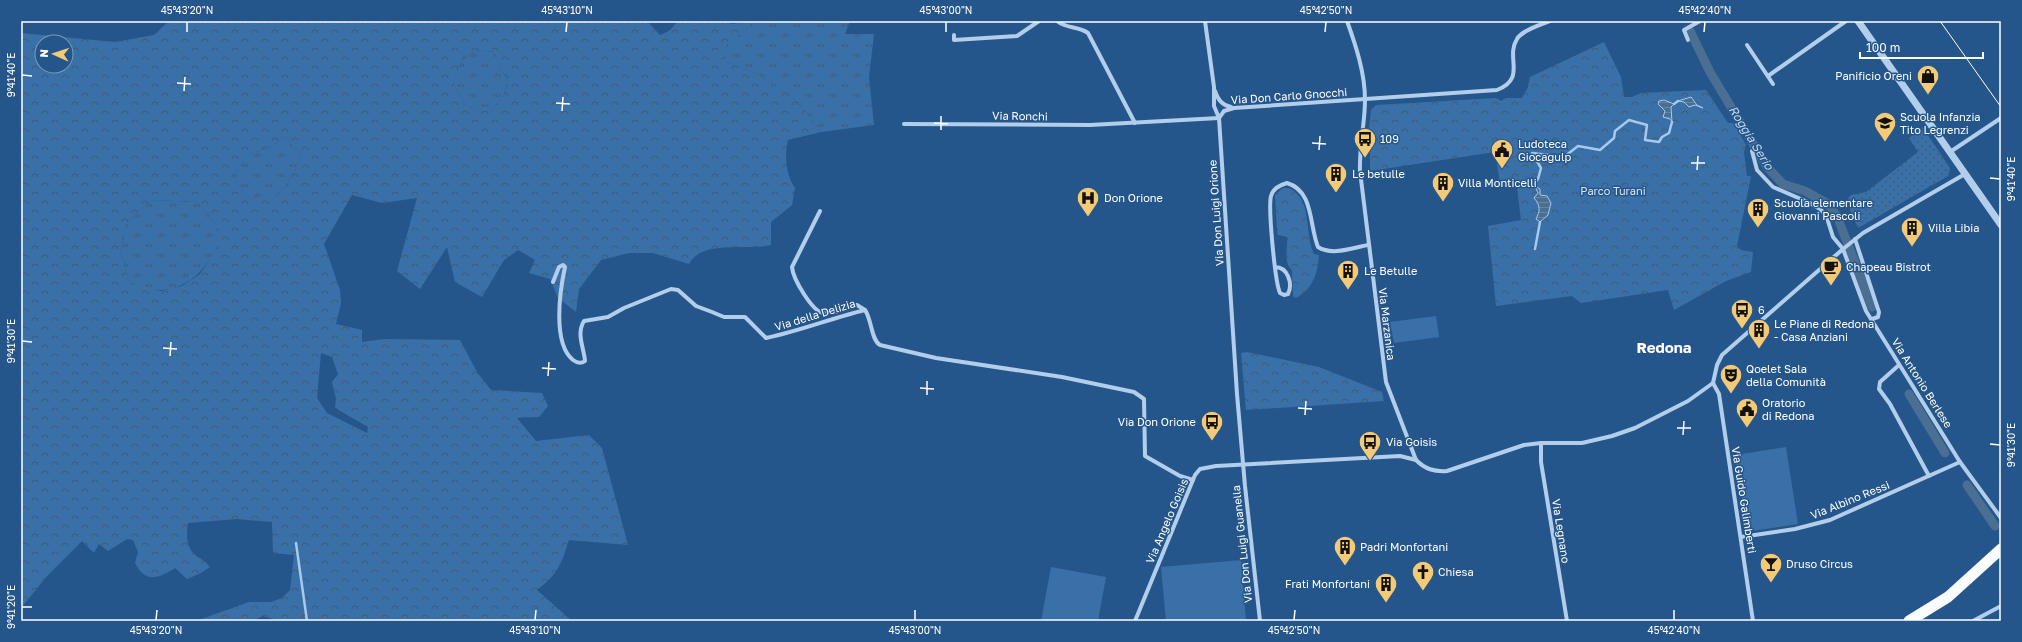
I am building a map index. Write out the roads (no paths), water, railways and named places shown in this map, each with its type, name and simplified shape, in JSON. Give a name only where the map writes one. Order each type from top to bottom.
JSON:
[{"type":"highway","points":[[1910,621],[1948,597],[2001,549]]},
{"type":"highway","points":[[1924,621],[1952,603],[2001,557]]},
{"type":"street","points":[[954,35],[954,40],[1017,36],[1039,21]]},
{"type":"street","points":[[1057,21],[1070,28],[1081,28],[1088,33],[1135,122]]},
{"type":"street","name":"Via Don Luigi Orione","points":[[1205,21],[1214,87],[1214,106],[1219,118],[1243,464]]},
{"type":"street","name":"Via Marzanica","points":[[1348,21],[1360,62],[1365,100],[1360,159],[1368,245],[1386,382],[1416,460]]},
{"type":"street","name":"Via Don Carlo Gnocchi","points":[[1219,118],[1224,111],[1234,108],[1497,90],[1506,86],[1514,74],[1514,50],[1517,39],[1521,34],[1550,21]]},
{"type":"street","points":[[1688,40],[1684,30],[1700,21]]},
{"type":"street","points":[[1768,76],[1846,21]]},
{"type":"street","points":[[1858,21],[2001,225]]},
{"type":"street","points":[[1747,45],[1773,84]]},
{"type":"street","points":[[1214,87],[1217,98],[1227,106],[1234,108]]},
{"type":"street","name":"Via Ronchi","points":[[904,124],[1090,125],[1219,118]]},
{"type":"street","points":[[1950,152],[2001,118]]},
{"type":"street","name":"Via Antonio Berlese","points":[[1752,151],[1757,170],[1773,187],[1820,209],[1826,216],[1833,237],[1843,249],[1862,301],[1872,319],[1960,462],[2001,518]]},
{"type":"street","points":[[1714,383],[1717,365],[1722,355],[1843,249],[1863,233],[1965,174]]},
{"type":"street","points":[[1275,267],[1284,270],[1290,279],[1291,285],[1288,294],[1284,295],[1280,293],[1277,287],[1275,267],[1270,207],[1271,195],[1274,189],[1287,183],[1294,185],[1301,190],[1308,207],[1318,247],[1324,251],[1334,251],[1368,245]]},
{"type":"street","name":"Via della Delizia","points":[[820,211],[792,268],[796,280],[813,306],[820,312],[827,313],[857,305],[865,310],[870,317],[874,339],[880,345],[947,360],[1062,377],[1134,392],[1144,399],[1145,456],[1180,476],[1193,480]]},
{"type":"street","points":[[1854,240],[1879,312],[1878,317],[1872,319]]},
{"type":"street","name":"Via della Delizia","points":[[553,282],[559,267],[563,265],[565,267],[559,310],[563,341],[567,352],[572,359],[582,363],[585,360],[580,327],[584,321],[608,317],[635,304],[671,290],[678,290],[696,306],[724,317],[745,317],[766,338],[804,329],[841,316],[865,310]]},
{"type":"street","points":[[1899,365],[1880,382],[1879,388],[1890,404],[1929,476]]},
{"type":"street","name":"Via Angelo Goisis","points":[[1135,621],[1193,480],[1203,467],[1400,456],[1416,460],[1427,468],[1447,471],[1524,445],[1541,443],[1582,443],[1627,431],[1688,401],[1714,383]]},
{"type":"street","name":"Via Guido Galimberti","points":[[1714,383],[1719,394],[1753,621]]},
{"type":"street","name":"Via Legnano","points":[[1541,443],[1541,462],[1567,621]]},
{"type":"street","name":"Via Albino Ressi","points":[[1741,537],[1795,529],[1830,520],[1960,462]]},
{"type":"street","name":"Via Don Luigi Guanella","points":[[1243,464],[1260,621]]},
{"type":"street","points":[[1973,621],[2001,606]]},
{"type":"waterway","name":"Roggia Serio","points":[[1690,31],[1710,72],[1767,167],[1783,184],[1805,191],[1828,204],[1837,216],[1872,307]]},
{"type":"waterway","points":[[1674,104],[1678,101]]},
{"type":"waterway","points":[[1535,186],[1534,184],[1538,179],[1541,168],[1532,153],[1564,157],[1578,146],[1600,150],[1614,138],[1615,131],[1629,120],[1647,125],[1645,140],[1659,142],[1662,137],[1669,133],[1672,122]]},
{"type":"waterway","points":[[1535,249],[1540,222]]},
{"type":"waterway","name":"Roggia Serio","points":[[1909,394],[1945,453]]},
{"type":"waterway","name":"Roggia Serio","points":[[1967,485],[1995,526]]},
{"type":"waterway","points":[[296,543],[307,621]]},
{"type":"tram line","points":[[1940,21],[2001,107]]},
{"type":"place","name":"Panificio Oreni","points":[[1928,96]]},
{"type":"place","name":"Scuola Infanzia Tito Legrenzi","points":[[1885,142]]},
{"type":"place","name":"109","points":[[1365,158]]},
{"type":"place","name":"Ludoteca Giocagulp","points":[[1502,170]]},
{"type":"place","name":"Le betulle","points":[[1336,194]]},
{"type":"place","name":"Villa Monticelli","points":[[1443,202]]},
{"type":"place","name":"Don Orione","points":[[1088,218]]},
{"type":"place","name":"Scuola elementare Giovanni Pascoli","points":[[1758,228]]},
{"type":"place","name":"Villa Libia","points":[[1912,248]]},
{"type":"place","name":"Chapeau Bistrot","points":[[1831,286]]},
{"type":"place","name":"Le Betulle","points":[[1348,290]]},
{"type":"place","name":"6","points":[[1742,330]]},
{"type":"place","name":"Le Piane di Redona - Casa Anziani","points":[[1759,350]]},
{"type":"place","name":"Qoelet Sala della Comunità","points":[[1731,394]]},
{"type":"place","name":"Oratorio di Redona","points":[[1747,428]]},
{"type":"place","name":"Via Don Orione","points":[[1212,442]]},
{"type":"place","name":"Via Goisis","points":[[1370,462]]},
{"type":"place","name":"Padri Monfortani","points":[[1345,566]]},
{"type":"place","name":"Druso Circus","points":[[1771,584]]},
{"type":"place","name":"Chiesa","points":[[1423,592]]},
{"type":"place","name":"Frati Monfortani","points":[[1386,604]]},
{"type":"district","name":"Redona","points":[[1664,348]]},
{"type":"park label","name":"Parco Turani","points":[[1613,191]]}]
